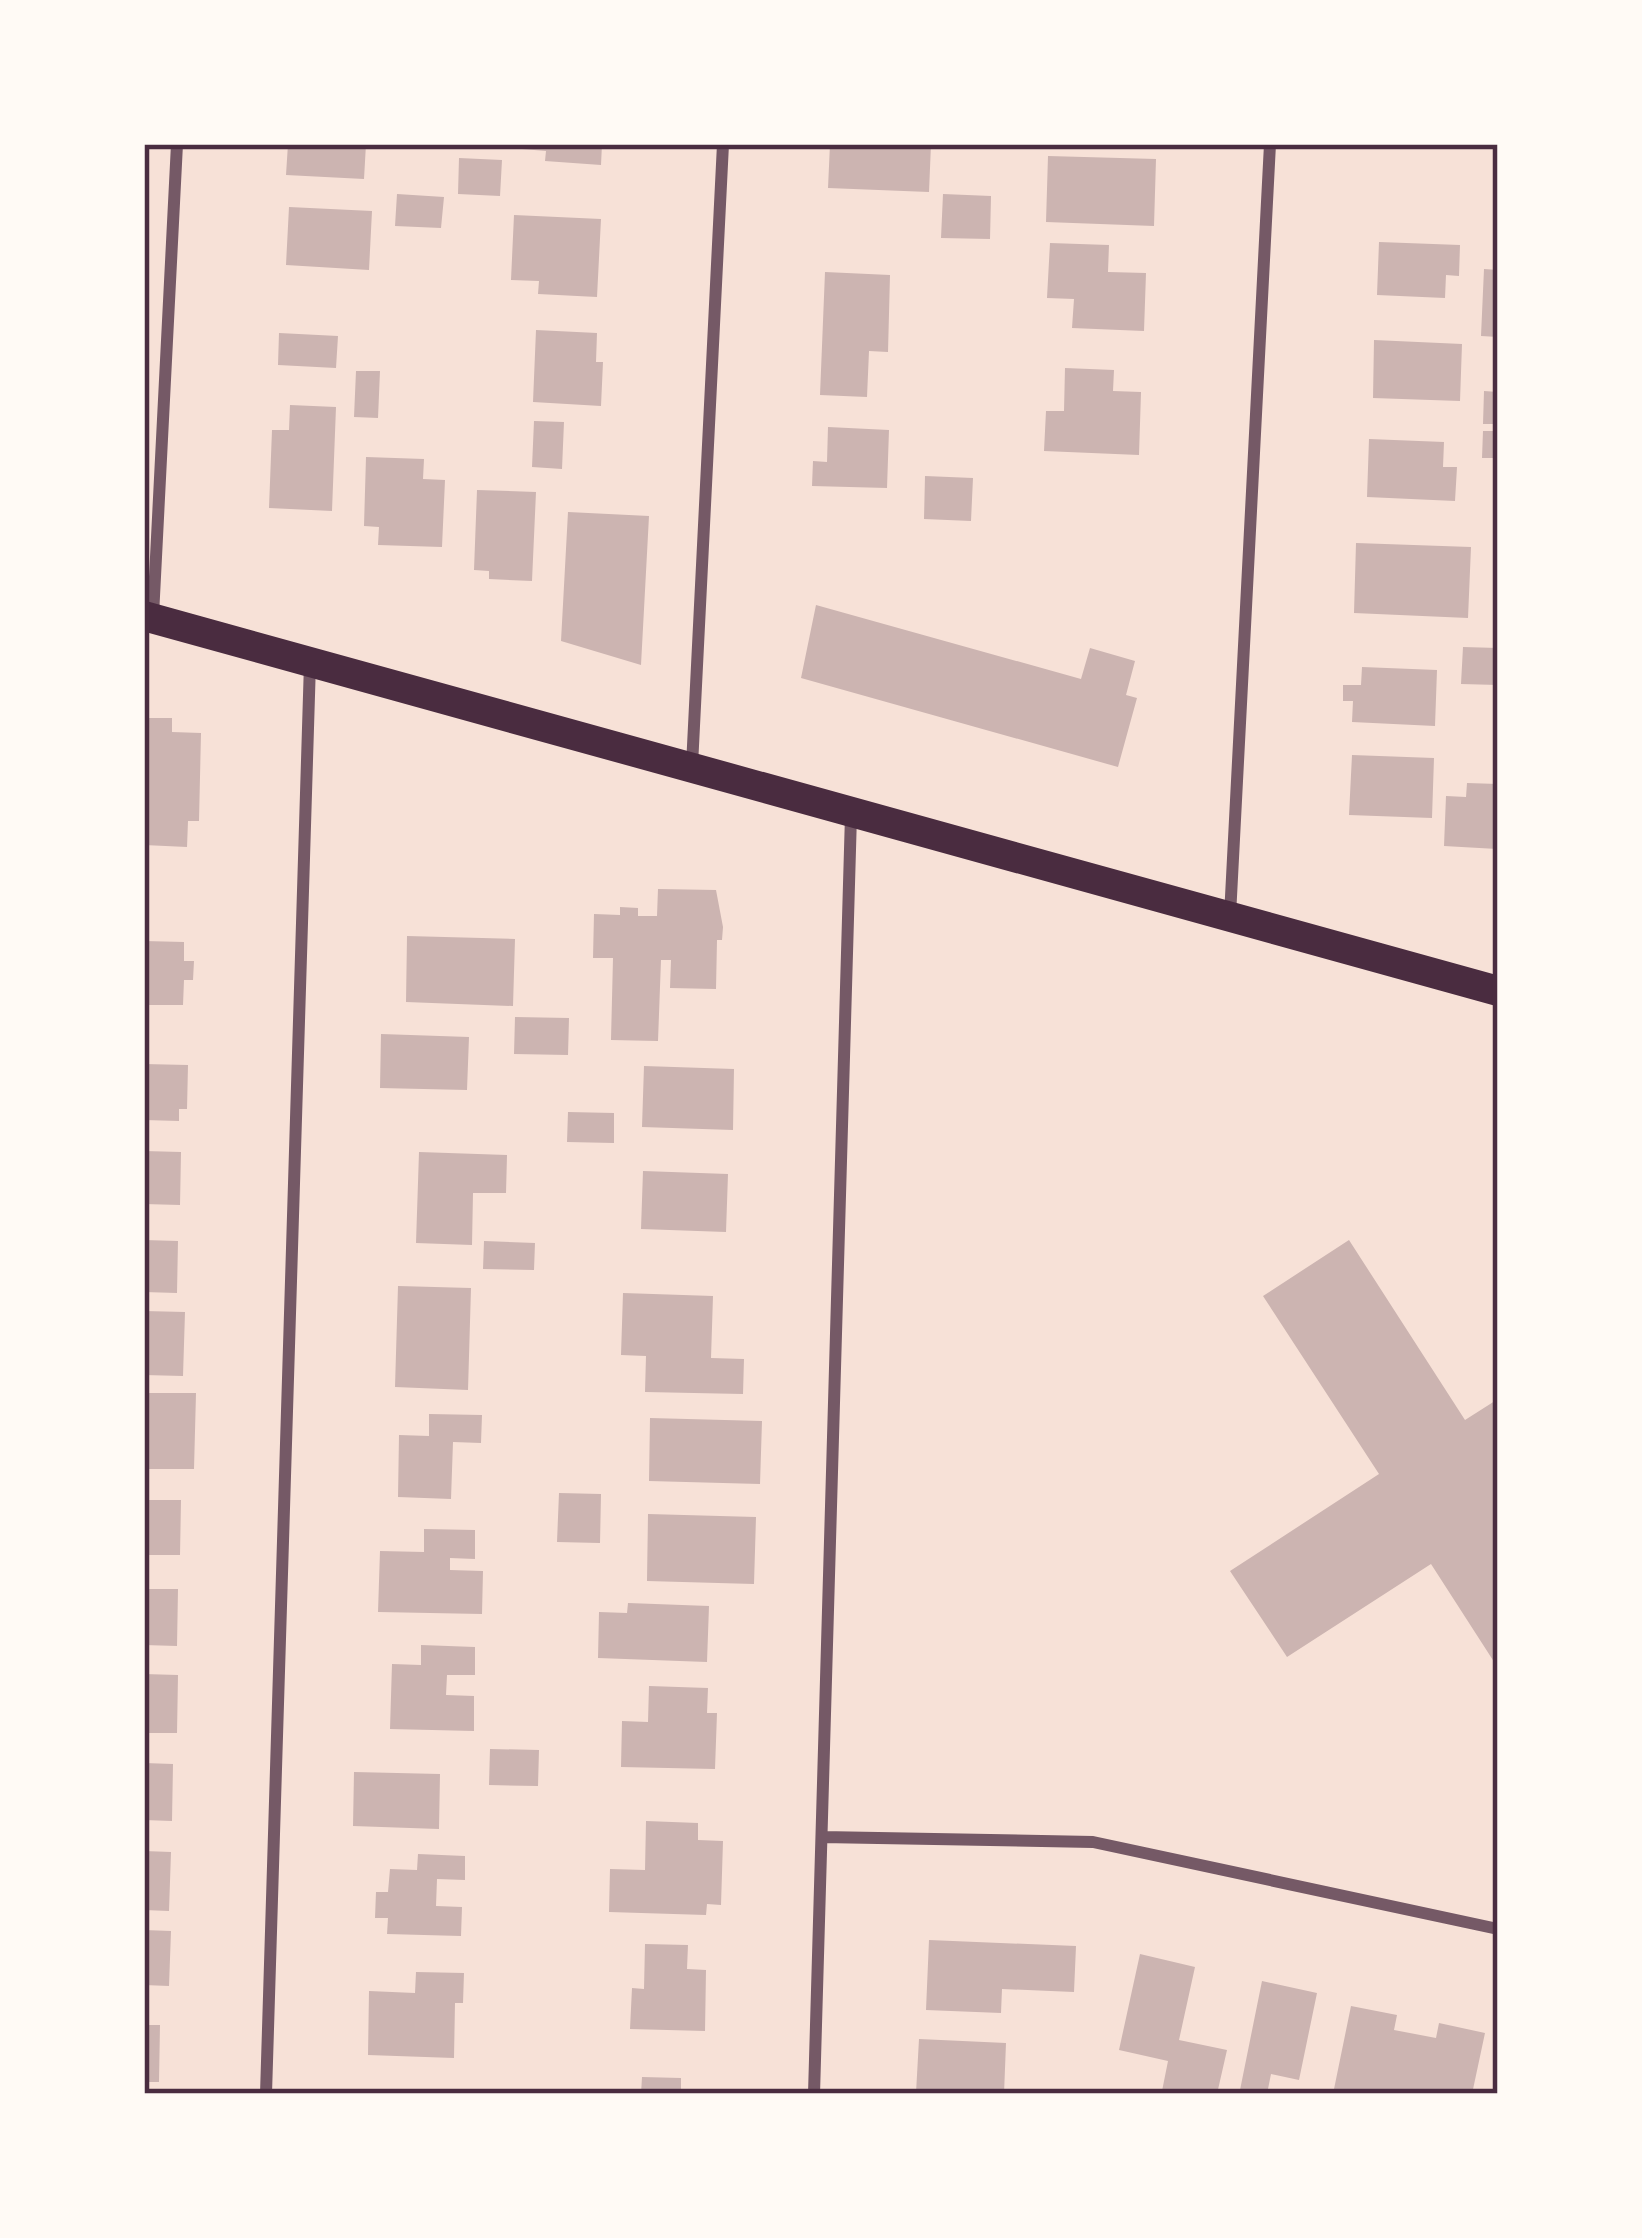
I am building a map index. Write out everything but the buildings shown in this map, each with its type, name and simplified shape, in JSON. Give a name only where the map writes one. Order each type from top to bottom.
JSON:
[{"type":"main road","points":[[148,617],[1498,991]]},
{"type":"street","points":[[148,617],[177,144]]},
{"type":"street","points":[[692,769],[723,144]]},
{"type":"street","points":[[1230,917],[1270,144]]},
{"type":"street","points":[[266,2094],[310,662]]},
{"type":"street","points":[[814,2094],[851,814]]},
{"type":"street","points":[[822,1837],[1094,1842],[1498,1929]]}]
